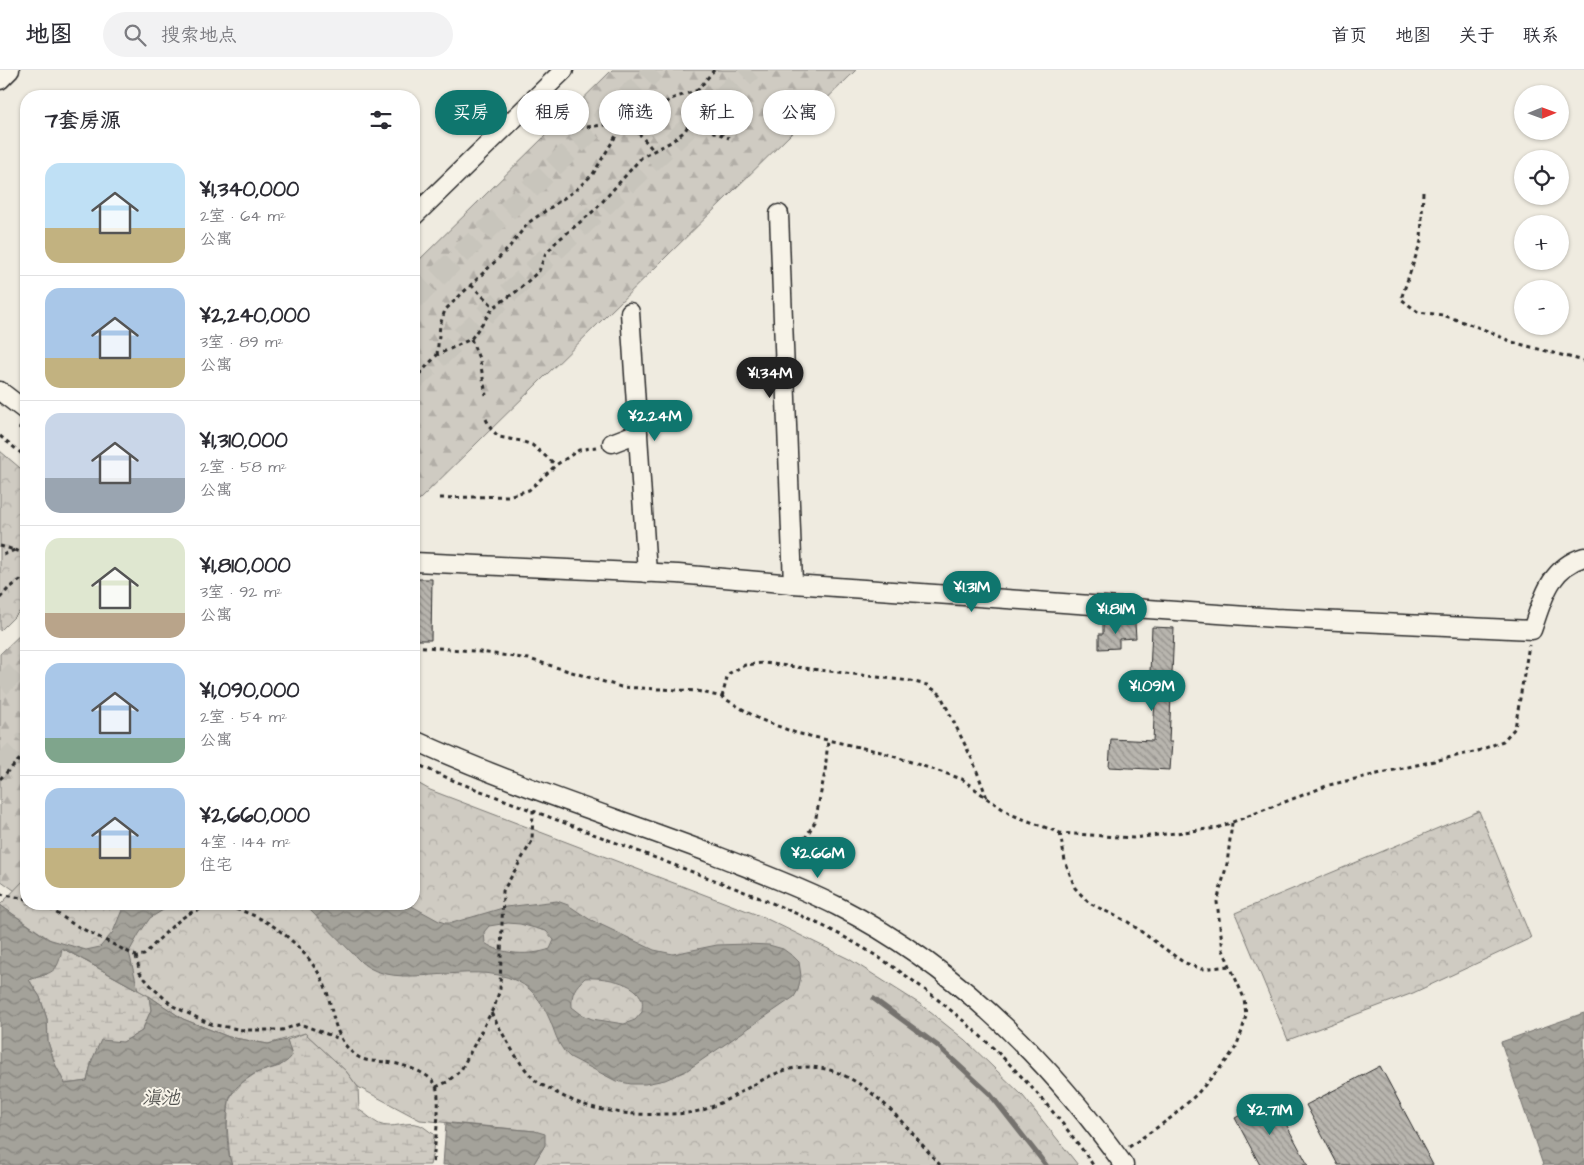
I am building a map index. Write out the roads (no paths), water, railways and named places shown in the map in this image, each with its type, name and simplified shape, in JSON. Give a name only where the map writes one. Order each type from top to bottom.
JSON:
[{"type":"street","points":[[0,80],[10,70]]},
{"type":"street","points":[[420,210],[564,70]]},
{"type":"street","points":[[779,214],[793,584]]},
{"type":"street","points":[[630,312],[647,573]]},
{"type":"street","points":[[0,391],[20,406]]},
{"type":"street","points":[[612,443],[638,433]]},
{"type":"street","points":[[420,562],[647,573],[1275,618],[1532,630],[1548,587],[1561,568],[1584,557]]},
{"type":"street","points":[[420,743],[467,765],[646,829],[780,880],[837,906],[887,934],[948,977],[998,1019],[1049,1070],[1120,1160]]},
{"type":"water","points":[[557,901],[568,905],[589,919],[654,950],[673,954],[717,945],[747,944],[769,945],[783,949],[799,962],[801,976],[798,990],[794,997],[686,1071],[665,1080],[645,1084],[631,1084],[616,1081],[570,1057],[560,1044],[540,1001],[530,989],[517,981],[498,975],[477,973],[414,976],[394,975],[376,971],[361,962],[310,910],[419,910],[439,921],[452,923],[506,907]],"holes":[[[508,923],[546,931],[554,940],[550,949],[534,953],[516,953],[500,950],[485,943],[484,932],[489,926]],[[585,978],[600,978],[626,984],[639,994],[642,1000],[642,1012],[635,1020],[624,1024],[592,1019],[572,1007],[572,998],[576,987]]]},
{"type":"water","name":"滇池","points":[[0,905],[48,939],[86,950],[100,947],[113,932],[122,910],[163,910],[150,918],[129,952],[138,990],[62,948],[58,963],[53,971],[29,980],[40,997],[47,1019],[48,1042],[55,1064],[65,1084],[87,1081],[92,1060],[101,1040],[123,1042],[142,1031],[151,1010],[149,996],[183,1019],[229,1037],[268,1044],[287,1040],[292,1056],[288,1060],[279,1066],[251,1076],[238,1086],[231,1095],[227,1130],[228,1150],[232,1165],[0,1165]]},
{"type":"water","points":[[1584,1013],[1584,1165],[1543,1165],[1501,1042]]},
{"type":"water","points":[[446,1123],[535,1131],[545,1134],[545,1145],[533,1165],[443,1165]]},
{"type":"waterway","points":[[874,999],[938,1046],[990,1094],[1046,1165]]},
{"type":"tunnel","points":[[420,293],[655,70]]},
{"type":"tunnel","points":[[420,374],[751,70]]},
{"type":"tunnel","points":[[0,686],[20,668]]},
{"type":"tunnel","points":[[0,766],[20,747]]}]
